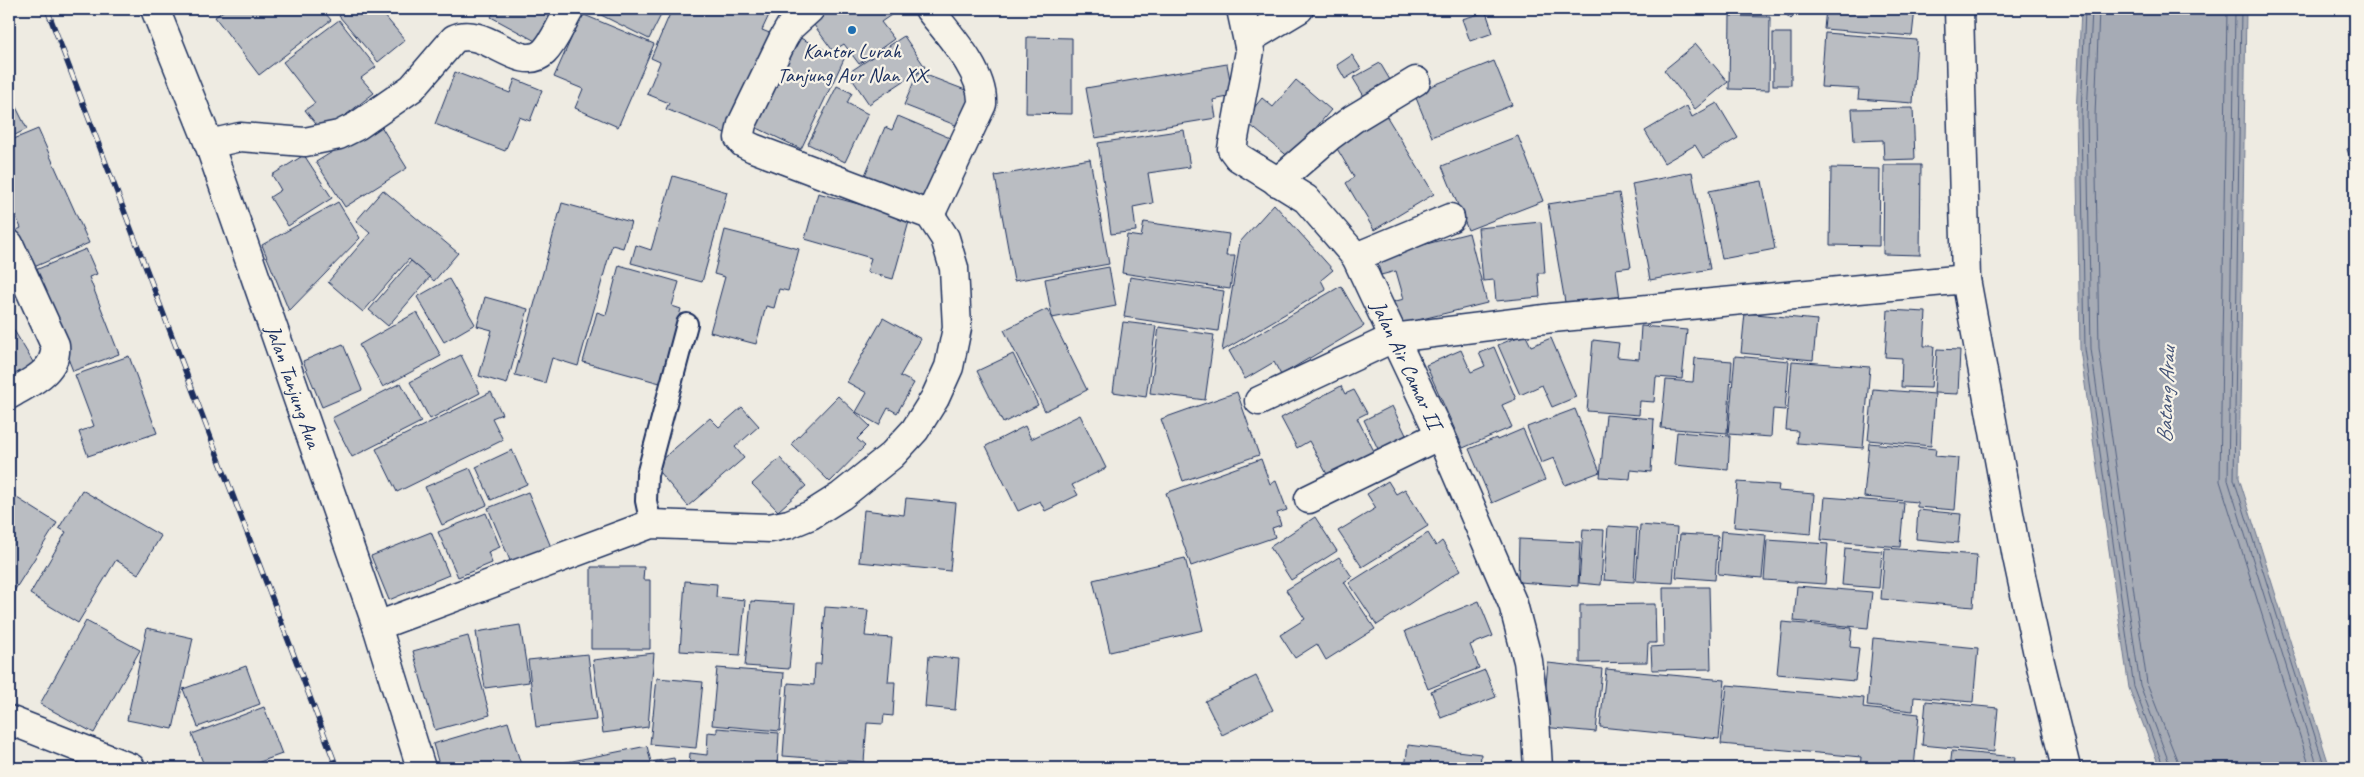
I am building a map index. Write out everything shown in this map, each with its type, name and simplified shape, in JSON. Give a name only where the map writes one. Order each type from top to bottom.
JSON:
[{"type":"street","name":"Jalan Tanjung Aua","points":[[155,9],[209,144],[377,626],[420,768]]},
{"type":"street","points":[[209,144],[240,137],[305,142],[339,135],[356,126],[412,88],[454,39],[461,36],[475,36],[519,57],[533,58],[546,51],[570,9]]},
{"type":"street","points":[[377,626],[651,524],[770,528],[789,524],[811,515],[841,496],[892,455],[915,430],[935,398],[950,367],[957,328],[954,268],[945,238],[930,215],[753,148],[743,143],[739,138],[742,124],[783,39],[790,27],[810,9]]},
{"type":"street","points":[[929,9],[978,78],[982,95],[982,104],[930,215]]},
{"type":"street","name":"Jalan Air Camar II","points":[[1241,9],[1249,39],[1249,60],[1232,149],[1238,158],[1306,199],[1356,257],[1440,435],[1512,604],[1522,633],[1532,688],[1538,768]]},
{"type":"street","points":[[1249,39],[1298,9]]},
{"type":"street","points":[[1959,9],[1966,279],[2017,557],[2066,768]]},
{"type":"street","points":[[1277,182],[1345,124],[1416,81]]},
{"type":"street","points":[[1356,257],[1450,218]]},
{"type":"street","points":[[9,244],[56,352],[51,366],[46,372],[9,395]]},
{"type":"street","points":[[1259,401],[1393,338],[1552,318],[1966,279]]},
{"type":"street","points":[[1310,499],[1440,435]]},
{"type":"street","points":[[9,720],[131,768]]},
{"type":"lane","points":[[651,524],[646,501],[647,475],[687,324]]},
{"type":"water","name":"Batang Arau","points":[[2081,9],[2246,9],[2239,478],[2330,768],[2160,768],[2129,688],[2080,350],[2076,115]]},
{"type":"building","points":[[226,9],[322,9],[331,20],[259,75],[215,17]]},
{"type":"building","points":[[348,9],[379,9],[405,40],[378,62],[339,16]]},
{"type":"building","points":[[496,9],[558,9],[539,43],[491,17]]},
{"type":"building","points":[[589,9],[664,9],[649,39]]},
{"type":"building","points":[[672,9],[755,9],[769,15],[762,30],[772,34],[730,135],[666,109],[669,103],[647,94],[660,62],[651,58]]},
{"type":"building","name":"Kantor Lurah Tanjung Aur Nan XX","points":[[820,9],[886,9],[891,15],[881,22],[894,39],[859,64],[844,44],[833,51],[808,17]]},
{"type":"building","points":[[1780,9],[1801,9],[1791,19]]},
{"type":"building","points":[[1826,9],[1915,9],[1912,36],[1824,29]]},
{"type":"building","points":[[1486,12],[1493,33],[1470,41],[1462,19]]},
{"type":"building","points":[[582,14],[654,44],[618,127],[575,108],[583,89],[554,77]]},
{"type":"building","points":[[1730,16],[1770,17],[1769,90],[1729,89]]},
{"type":"building","points":[[339,20],[376,67],[361,78],[374,93],[323,133],[305,110],[315,103],[283,62]]},
{"type":"building","points":[[1773,33],[1791,33],[1791,85],[1773,85]]},
{"type":"building","points":[[1825,33],[1917,40],[1913,103],[1858,99],[1859,89],[1821,87]]},
{"type":"building","points":[[794,35],[844,59],[801,149],[751,125]]},
{"type":"building","points":[[904,36],[925,67],[869,104],[848,73]]},
{"type":"building","points":[[1027,37],[1072,38],[1072,114],[1026,113]]},
{"type":"building","points":[[1696,44],[1728,82],[1695,109],[1664,70]]},
{"type":"building","points":[[1352,55],[1361,69],[1345,79],[1337,65]]},
{"type":"building","points":[[1494,61],[1512,105],[1432,137],[1414,93]]},
{"type":"building","points":[[1380,63],[1393,85],[1367,101],[1353,78]]},
{"type":"building","points":[[1227,64],[1233,96],[1213,100],[1216,118],[1095,138],[1086,88]]},
{"type":"building","points":[[455,72],[510,93],[515,79],[542,90],[530,121],[519,117],[505,151],[435,124]]},
{"type":"building","points":[[918,72],[976,94],[963,128],[904,105]]},
{"type":"building","points":[[1296,80],[1331,110],[1290,158],[1244,120],[1262,98],[1273,107]]},
{"type":"building","points":[[837,86],[852,93],[847,103],[868,114],[845,162],[808,144]]},
{"type":"building","points":[[9,93],[27,129],[9,138]]},
{"type":"building","points":[[1717,103],[1738,138],[1703,158],[1695,145],[1664,163],[1645,131],[1687,106],[1692,117]]},
{"type":"building","points":[[1913,108],[1915,159],[1884,160],[1883,140],[1854,141],[1852,109]]},
{"type":"building","points":[[1384,112],[1434,194],[1374,230],[1346,183],[1354,177],[1333,142]]},
{"type":"building","points":[[898,116],[950,138],[923,205],[863,180],[885,127],[892,130]]},
{"type":"building","points":[[379,123],[407,168],[345,207],[316,162]]},
{"type":"building","points":[[38,129],[89,243],[25,271],[9,234],[21,228],[9,201],[9,141]]},
{"type":"building","points":[[1184,130],[1190,167],[1148,173],[1153,203],[1133,207],[1136,231],[1111,234],[1098,143]]},
{"type":"building","points":[[1518,136],[1543,201],[1468,230],[1442,166]]},
{"type":"building","points":[[2355,146],[2355,167],[2353,167],[2347,149]]},
{"type":"building","points":[[304,155],[332,198],[288,226],[270,197],[281,190],[272,175]]},
{"type":"building","points":[[1090,159],[1109,264],[1014,281],[995,176]]},
{"type":"building","points":[[1884,165],[1921,165],[1920,255],[1883,254]]},
{"type":"building","points":[[1831,168],[1880,169],[1879,246],[1830,245]]},
{"type":"building","points":[[1692,172],[1710,269],[1650,280],[1632,184]]},
{"type":"building","points":[[673,176],[727,192],[702,282],[631,263],[636,245],[651,250]]},
{"type":"building","points":[[1762,181],[1775,249],[1722,259],[1709,191]]},
{"type":"building","points":[[383,190],[458,253],[434,281],[409,259],[363,312],[328,282],[370,233],[356,221]]},
{"type":"building","points":[[818,193],[910,218],[893,279],[867,272],[871,258],[805,239]]},
{"type":"building","points":[[1619,193],[1631,267],[1616,269],[1620,299],[1566,308],[1548,204]]},
{"type":"building","points":[[338,202],[360,238],[289,311],[262,245]]},
{"type":"building","points":[[562,203],[631,222],[623,248],[612,245],[578,366],[552,358],[545,383],[515,375]]},
{"type":"building","points":[[1274,204],[1333,270],[1321,280],[1326,290],[1222,351],[1240,242]]},
{"type":"building","points":[[1144,222],[1229,234],[1226,256],[1235,256],[1230,289],[1122,273],[1127,235],[1141,237]]},
{"type":"building","points":[[1541,222],[1545,273],[1538,273],[1540,297],[1496,301],[1494,280],[1483,281],[1478,228]]},
{"type":"building","points":[[725,230],[799,249],[788,291],[779,289],[774,308],[766,306],[756,344],[710,332],[725,277],[714,274]]},
{"type":"building","points":[[1469,233],[1487,303],[1398,325],[1392,302],[1404,299],[1396,271],[1381,275],[1376,257]]},
{"type":"building","points":[[86,249],[97,274],[89,277],[119,354],[73,371],[33,271]]},
{"type":"building","points":[[411,261],[430,277],[388,326],[369,310]]},
{"type":"building","points":[[619,265],[679,282],[672,306],[681,309],[660,383],[583,362],[597,312],[606,315]]},
{"type":"building","points":[[1109,267],[1116,306],[1052,318],[1045,279]]},
{"type":"building","points":[[1130,277],[1224,291],[1218,331],[1124,317]]},
{"type":"building","points":[[449,279],[475,324],[444,342],[417,297]]},
{"type":"building","points":[[1341,286],[1364,326],[1281,375],[1274,362],[1245,379],[1229,351]]},
{"type":"building","points":[[485,297],[528,309],[507,384],[479,376],[492,330],[477,326]]},
{"type":"building","points":[[1047,309],[1087,390],[1045,411],[1004,330]]},
{"type":"building","points":[[1888,310],[1926,312],[1924,346],[1934,346],[1931,388],[1901,387],[1902,358],[1885,357]]},
{"type":"building","points":[[417,312],[441,356],[383,387],[359,345]]},
{"type":"building","points":[[1745,313],[1817,320],[1813,360],[1741,353]]},
{"type":"building","points":[[883,318],[921,339],[900,376],[914,383],[897,413],[888,408],[879,425],[856,412],[867,393],[847,382]]},
{"type":"building","points":[[9,322],[36,367],[9,382]]},
{"type":"building","points":[[1123,322],[1156,326],[1146,397],[1113,392]]},
{"type":"building","points":[[1641,326],[1687,330],[1682,379],[1656,377],[1654,402],[1640,401],[1639,415],[1587,411],[1593,340],[1619,343],[1617,357],[1639,359]]},
{"type":"building","points":[[1159,327],[1214,335],[1205,400],[1150,393]]},
{"type":"building","points":[[1525,334],[1531,346],[1551,338],[1576,397],[1552,407],[1542,385],[1520,395],[1498,345]]},
{"type":"building","points":[[343,344],[362,390],[322,407],[303,361]]},
{"type":"building","points":[[1494,347],[1516,399],[1502,405],[1512,427],[1463,448],[1426,365],[1461,350],[1471,372],[1485,366],[1479,353]]},
{"type":"building","points":[[1937,349],[1960,350],[1958,394],[1934,393]]},
{"type":"building","points":[[1013,354],[1038,405],[1003,423],[977,371]]},
{"type":"building","points":[[461,355],[480,393],[430,419],[410,382]]},
{"type":"building","points":[[129,356],[157,433],[88,456],[79,432],[94,426],[75,375]]},
{"type":"building","points":[[1735,356],[1789,361],[1785,410],[1773,409],[1771,437],[1728,434]]},
{"type":"building","points":[[1695,358],[1732,361],[1727,433],[1661,428],[1666,380],[1693,382]]},
{"type":"building","points":[[1792,361],[1870,367],[1863,448],[1797,443],[1798,431],[1786,430]]},
{"type":"building","points":[[401,383],[421,422],[352,457],[332,418]]},
{"type":"building","points":[[1341,386],[1345,394],[1354,390],[1367,413],[1357,418],[1374,451],[1328,476],[1309,441],[1297,448],[1281,418]]},
{"type":"building","points":[[1873,389],[1935,394],[1931,446],[1868,440]]},
{"type":"building","points":[[491,392],[502,414],[492,418],[503,440],[397,492],[376,449]]},
{"type":"building","points":[[1237,392],[1259,455],[1183,481],[1161,419]]},
{"type":"building","points":[[838,396],[870,426],[857,439],[865,446],[830,482],[791,444]]},
{"type":"building","points":[[1392,406],[1407,437],[1379,451],[1364,420]]},
{"type":"building","points":[[742,407],[759,426],[735,447],[744,458],[688,506],[654,466],[710,418],[719,427]]},
{"type":"building","points":[[1575,409],[1600,472],[1565,485],[1554,458],[1541,463],[1527,427]]},
{"type":"building","points":[[1080,415],[1106,468],[1072,485],[1078,495],[1045,511],[1040,501],[1018,511],[986,446],[1025,426],[1031,439]]},
{"type":"building","points":[[1606,415],[1654,419],[1651,472],[1631,470],[1630,479],[1600,477]]},
{"type":"building","points":[[1523,429],[1545,480],[1492,503],[1469,449]]},
{"type":"building","points":[[1677,432],[1730,436],[1728,470],[1674,465]]},
{"type":"building","points":[[1869,443],[1936,449],[1935,456],[1959,458],[1955,510],[1917,507],[1917,502],[1864,497]]},
{"type":"building","points":[[512,450],[527,484],[491,500],[476,467]]},
{"type":"building","points":[[780,458],[806,486],[778,511],[752,484]]},
{"type":"building","points":[[1261,459],[1270,484],[1276,481],[1287,510],[1277,513],[1281,525],[1272,528],[1275,537],[1191,566],[1166,493]]},
{"type":"building","points":[[470,468],[487,505],[442,525],[425,487]]},
{"type":"building","points":[[1388,481],[1396,494],[1405,489],[1428,526],[1362,567],[1338,531],[1376,508],[1367,494]]},
{"type":"building","points":[[1738,482],[1779,485],[1778,491],[1814,494],[1811,534],[1734,527]]},
{"type":"building","points":[[82,490],[161,536],[138,574],[116,560],[78,623],[30,594],[66,532],[59,528]]},
{"type":"building","points":[[528,492],[551,547],[511,563],[488,508]]},
{"type":"building","points":[[9,493],[57,523],[9,599]]},
{"type":"building","points":[[1825,497],[1904,503],[1900,547],[1821,540]]},
{"type":"building","points":[[906,498],[956,503],[950,571],[859,562],[864,510],[904,515]]},
{"type":"building","points":[[1918,510],[1961,514],[1958,543],[1916,539]]},
{"type":"building","points":[[486,513],[500,547],[488,552],[492,563],[458,577],[438,532]]},
{"type":"building","points":[[1315,517],[1337,551],[1291,580],[1270,547]]},
{"type":"building","points":[[1640,525],[1677,528],[1673,583],[1636,581]]},
{"type":"building","points":[[1608,526],[1637,528],[1634,582],[1604,580]]},
{"type":"building","points":[[1583,529],[1604,530],[1601,585],[1579,583]]},
{"type":"building","points":[[1721,531],[1766,535],[1762,578],[1718,574]]},
{"type":"building","points":[[431,532],[449,575],[389,600],[371,556]]},
{"type":"building","points":[[1428,533],[1436,546],[1442,541],[1461,570],[1377,625],[1349,583]]},
{"type":"building","points":[[1680,534],[1718,536],[1715,580],[1676,577]]},
{"type":"building","points":[[1519,539],[1580,542],[1578,586],[1518,582]]},
{"type":"building","points":[[1767,540],[1828,544],[1825,584],[1764,580]]},
{"type":"building","points":[[1845,548],[1882,551],[1879,588],[1842,585]]},
{"type":"building","points":[[1885,548],[1977,555],[1973,607],[1881,599]]},
{"type":"building","points":[[1339,557],[1352,577],[1344,582],[1375,629],[1326,660],[1317,644],[1295,658],[1280,635],[1305,619],[1286,590]]},
{"type":"building","points":[[1185,558],[1203,630],[1110,652],[1093,580]]},
{"type":"building","points":[[591,567],[644,567],[643,580],[650,580],[650,649],[591,649]]},
{"type":"building","points":[[685,581],[717,584],[716,597],[745,600],[740,655],[680,651]]},
{"type":"building","points":[[1797,586],[1872,592],[1868,628],[1794,621]]},
{"type":"building","points":[[1663,587],[1709,587],[1711,669],[1652,670],[1651,647],[1664,646]]},
{"type":"building","points":[[751,601],[795,604],[789,669],[745,666]]},
{"type":"building","points":[[1479,601],[1493,636],[1470,645],[1479,668],[1428,689],[1405,631]]},
{"type":"building","points":[[1655,604],[1656,643],[1648,643],[1647,662],[1580,663],[1580,605]]},
{"type":"building","points":[[825,607],[868,610],[865,636],[892,638],[888,682],[895,682],[893,716],[884,715],[883,724],[867,723],[864,762],[783,756],[788,683],[814,685],[815,664],[821,664]]},
{"type":"building","points":[[86,621],[140,650],[94,733],[40,704]]},
{"type":"building","points":[[1782,622],[1852,628],[1850,647],[1859,648],[1855,681],[1777,674]]},
{"type":"building","points":[[520,625],[529,682],[485,688],[476,632]]},
{"type":"building","points":[[147,628],[193,638],[173,729],[127,720]]},
{"type":"building","points":[[468,636],[490,715],[435,730],[413,651]]},
{"type":"building","points":[[1873,638],[1978,648],[1973,702],[1914,697],[1913,711],[1867,706]]},
{"type":"building","points":[[654,653],[648,727],[603,733],[593,660]]},
{"type":"building","points":[[588,654],[596,720],[536,727],[528,660]]},
{"type":"building","points":[[929,656],[959,659],[955,710],[925,707]]},
{"type":"building","points":[[1548,663],[1602,669],[1596,732],[1542,727]]},
{"type":"building","points":[[246,666],[260,704],[198,727],[183,689]]},
{"type":"building","points":[[717,668],[784,673],[780,731],[712,725]]},
{"type":"building","points":[[1606,669],[1725,680],[1719,739],[1600,727]]},
{"type":"building","points":[[1485,670],[1496,697],[1441,718],[1431,691]]},
{"type":"building","points":[[1256,676],[1273,710],[1222,735],[1205,701]]},
{"type":"building","points":[[657,678],[703,682],[696,748],[650,744]]},
{"type":"building","points":[[1727,685],[1864,698],[1863,708],[1919,714],[1914,768],[1860,768],[1861,757],[1721,744]]},
{"type":"building","points":[[1926,701],[1998,708],[1994,752],[1922,745]]},
{"type":"building","points":[[264,707],[282,754],[243,768],[205,768],[192,734]]},
{"type":"building","points":[[508,722],[522,768],[440,768],[433,744]]},
{"type":"building","points":[[717,728],[779,733],[777,768],[689,768],[690,753],[707,755],[708,732],[717,733]]},
{"type":"building","points":[[1408,745],[1481,754],[1480,768],[1405,768]]},
{"type":"building","points":[[647,746],[651,762],[674,758],[676,768],[563,768],[562,763]]},
{"type":"building","points":[[1952,751],[2015,757],[2014,768],[1950,768]]},
{"type":"building","points":[[1595,763],[1651,768],[1594,768]]},
{"type":"railway","points":[[47,9],[337,768]]},
{"type":"place","name":"Kantor Lurah Tanjung Aur Nan XX","points":[[852,30]]}]
